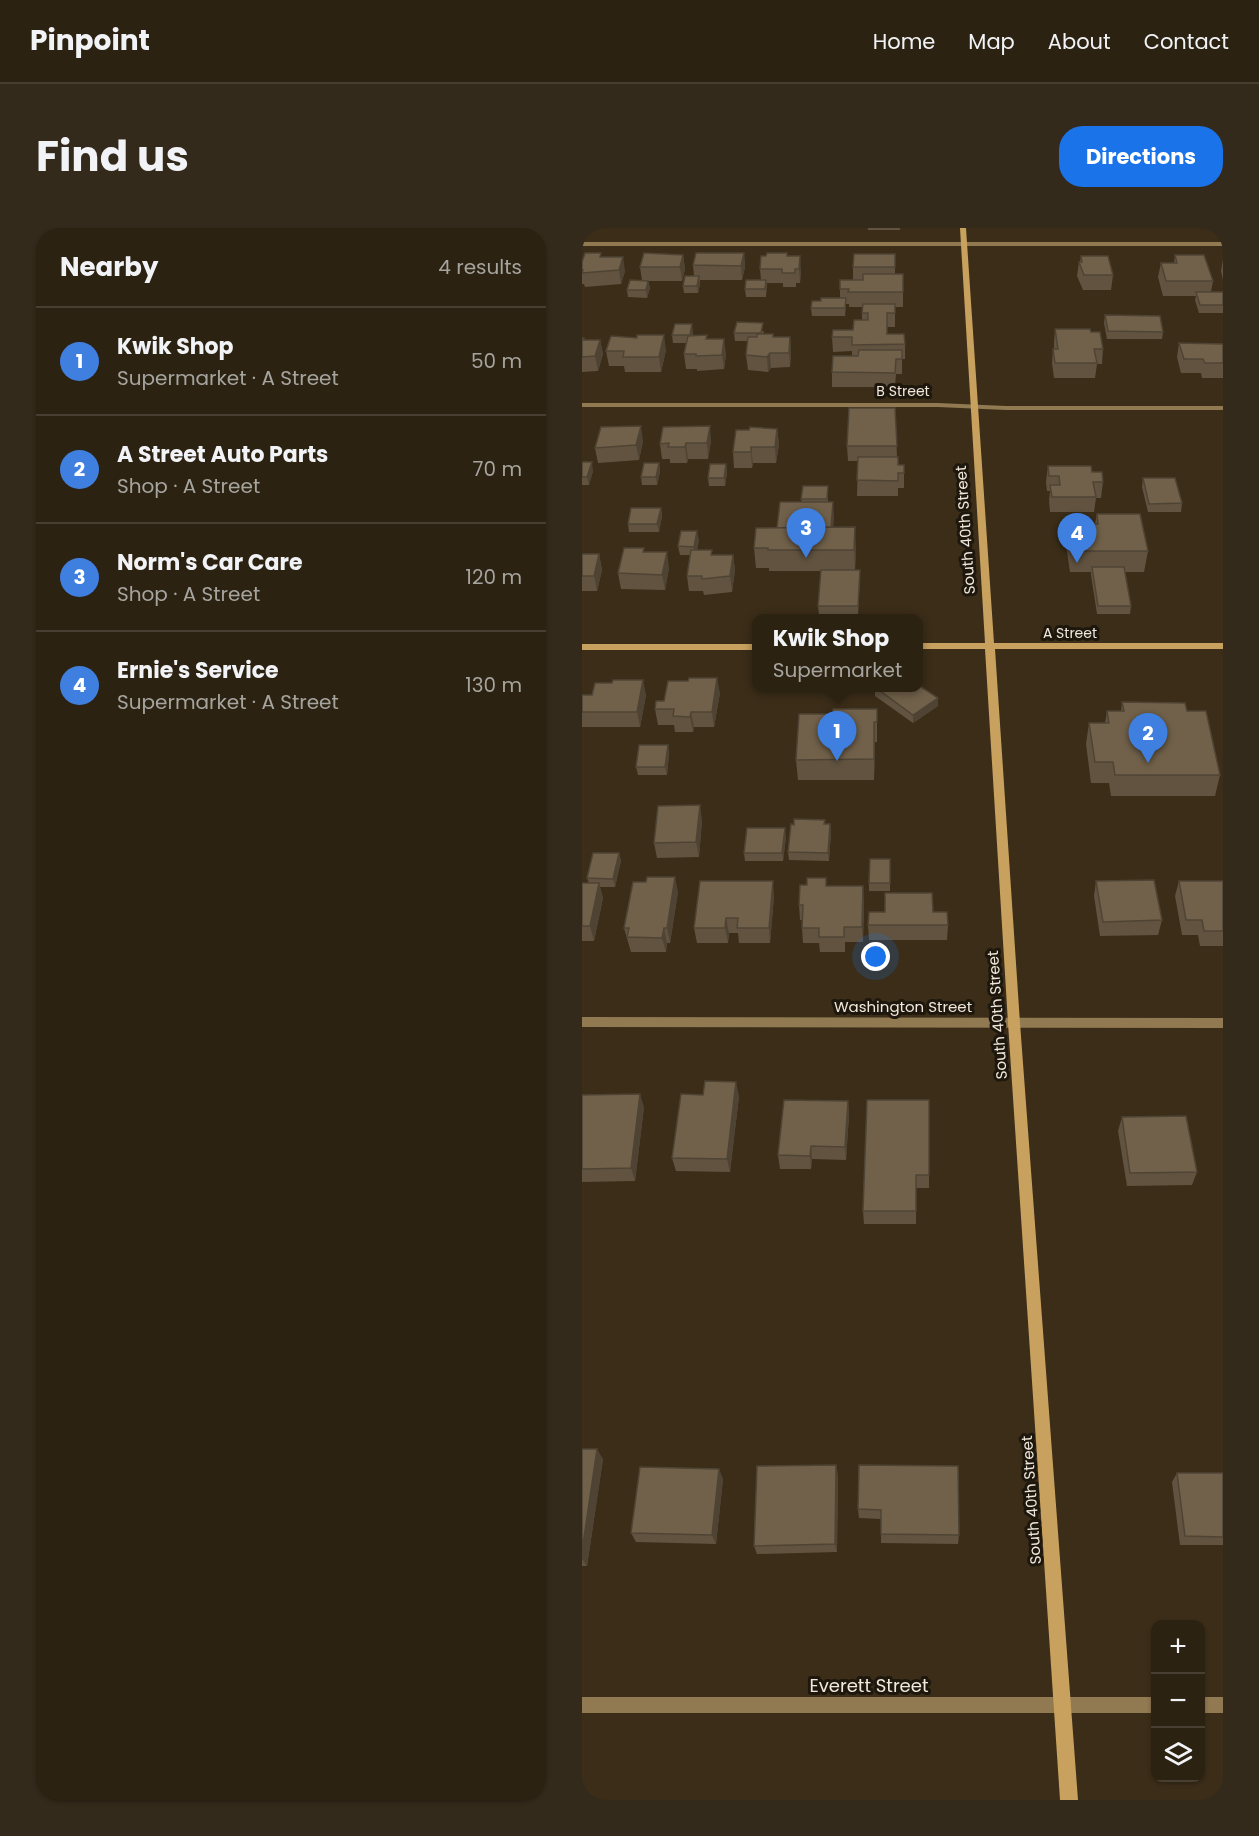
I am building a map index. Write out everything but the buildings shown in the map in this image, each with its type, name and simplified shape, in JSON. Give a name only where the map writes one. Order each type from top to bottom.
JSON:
[{"type":"main road","name":"South 40th Street","points":[[963,228],[1014,1023],[1069,1800]]},
{"type":"main road","name":"A Street","points":[[923,646],[1223,646]]},
{"type":"main road","points":[[582,647],[752,647]]},
{"type":"street","points":[[582,244],[1223,244]]},
{"type":"street","name":"B Street","points":[[582,405],[1223,408]]},
{"type":"street","name":"Washington Street","points":[[582,1022],[1223,1023]]},
{"type":"street","name":"Everett Street","points":[[582,1704],[1151,1705]]},
{"type":"street","points":[[1205,1705],[1223,1705]]},
{"type":"place","name":"Norm's Car Care","points":[[806,558]]},
{"type":"place","name":"Ernie's Service","points":[[1077,563]]},
{"type":"place","name":"Kwik Shop","points":[[837,761]]},
{"type":"place","name":"A Street Auto Parts","points":[[1148,763]]}]
